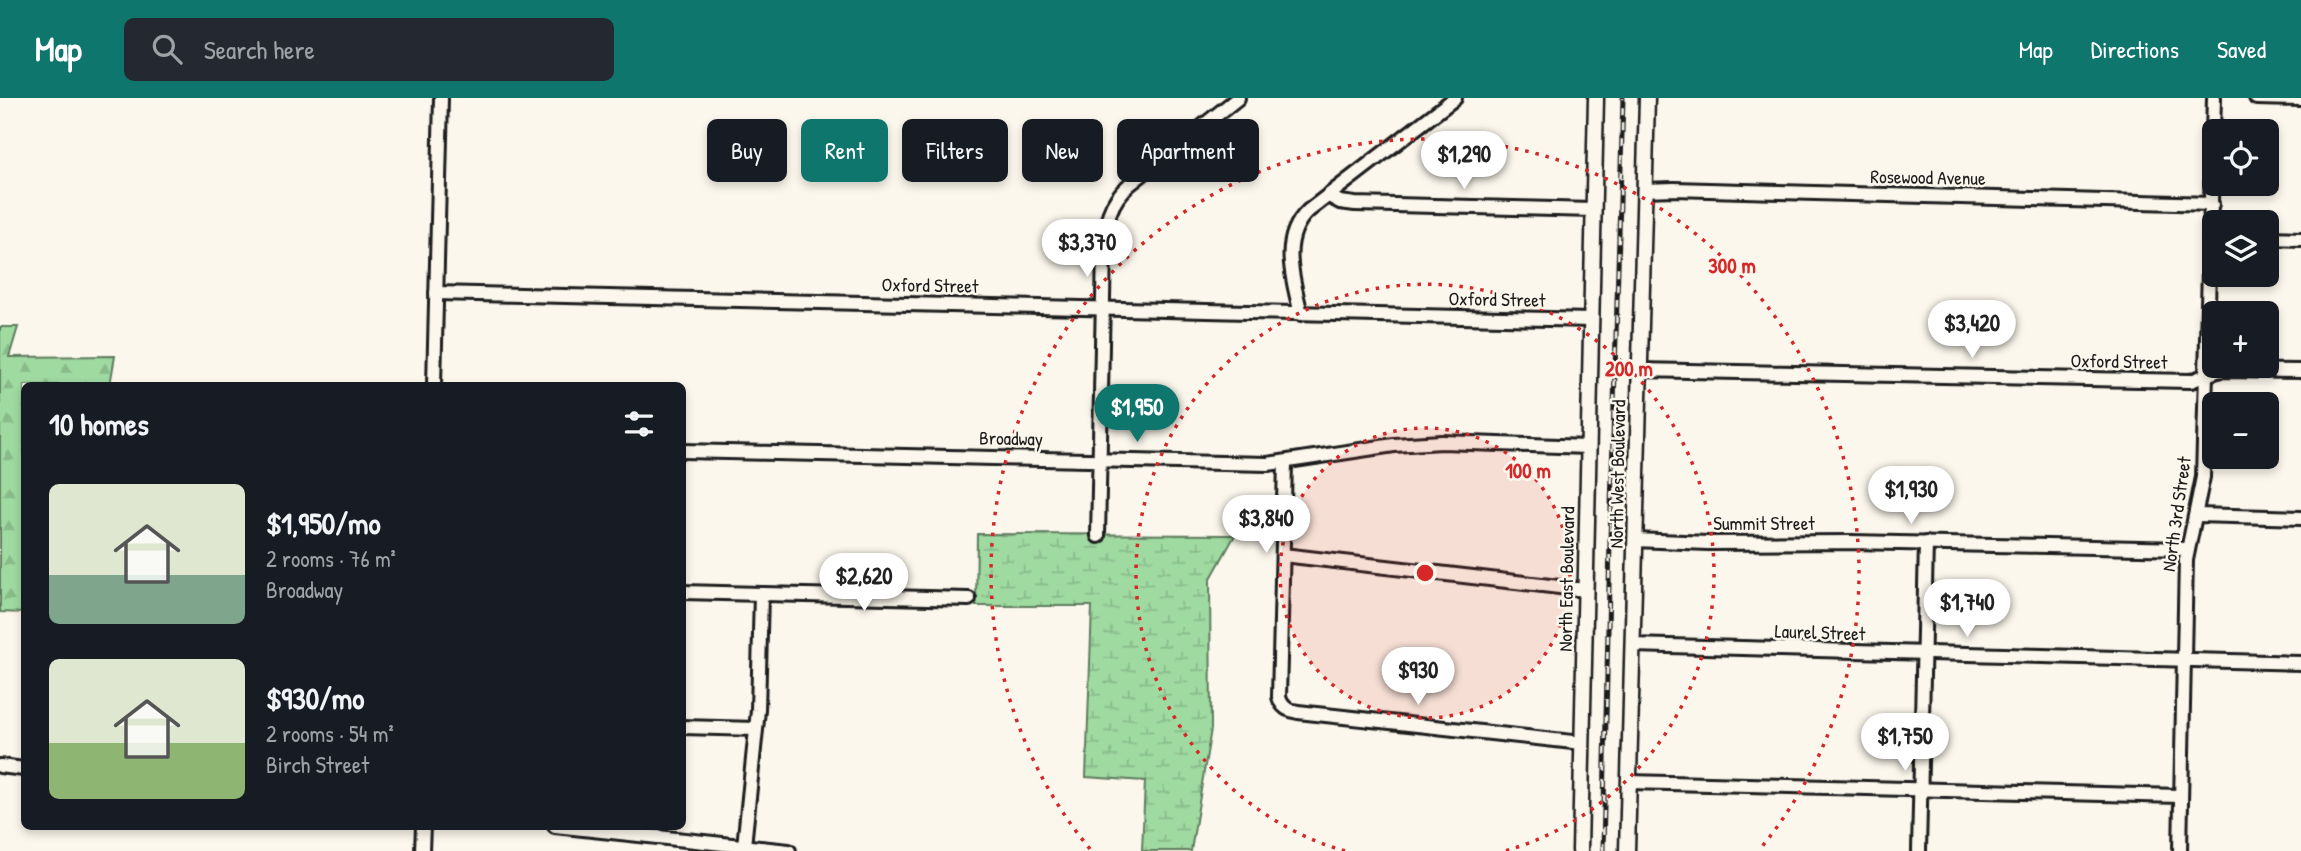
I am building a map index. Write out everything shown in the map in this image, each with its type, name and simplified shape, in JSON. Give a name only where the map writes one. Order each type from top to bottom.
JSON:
[{"type":"main road","name":"North East Boulevard","points":[[1580,851],[1596,98]]},
{"type":"main road","name":"North West Boulevard","points":[[1627,851],[1647,98]]},
{"type":"street","points":[[433,382],[441,98]]},
{"type":"street","points":[[1098,536],[1105,230],[1113,204],[1130,184],[1238,98]]},
{"type":"street","points":[[1301,314],[1292,268],[1291,238],[1301,218],[1455,98]]},
{"type":"street","name":"North 3rd Street","points":[[2211,210],[2214,98]]},
{"type":"street","points":[[2256,98],[2301,99]]},
{"type":"street","name":"Rosewood Avenue","points":[[1644,190],[2211,204]]},
{"type":"street","points":[[1329,196],[1340,202],[1355,204],[1593,210]]},
{"type":"street","points":[[2279,238],[2301,239]]},
{"type":"street","name":"Oxford Street","points":[[436,292],[1591,320]]},
{"type":"street","name":"Oxford Street","points":[[1639,370],[2155,381],[2191,381],[2202,376]]},
{"type":"street","name":"Oxford Street","points":[[2279,371],[2301,372]]},
{"type":"street","name":"North 3rd Street","points":[[2180,851],[2187,549],[2203,477],[2207,378]]},
{"type":"street","name":"Broadway","points":[[686,451],[1285,463],[1394,444],[1441,442],[1588,447]]},
{"type":"street","points":[[1285,463],[1279,698],[1282,706],[1288,710],[1582,743]]},
{"type":"street","points":[[2196,515],[2301,518]]},
{"type":"street","name":"Summit Street","points":[[1635,540],[2187,549]]},
{"type":"street","points":[[1919,851],[1926,543]]},
{"type":"street","points":[[1283,555],[1586,590]]},
{"type":"street","points":[[686,592],[969,599]]},
{"type":"street","points":[[744,846],[756,729],[761,594]]},
{"type":"street","name":"Laurel Street","points":[[1632,645],[2301,663]]},
{"type":"street","points":[[686,727],[756,729]]},
{"type":"street","points":[[0,766],[21,769]]},
{"type":"street","points":[[1629,782],[2180,796]]},
{"type":"street","points":[[422,851],[423,830]]},
{"type":"street","points":[[593,830],[789,851]]},
{"type":"green space","points":[[0,327],[18,327],[9,357],[115,356],[111,382],[21,382],[21,613],[0,612]]},
{"type":"green space","points":[[977,534],[1235,535],[1210,580],[1211,729],[1191,851],[1142,851],[1145,781],[1086,777],[1092,606],[976,606]]},
{"type":"railway","points":[[1603,851],[1623,98]]}]
